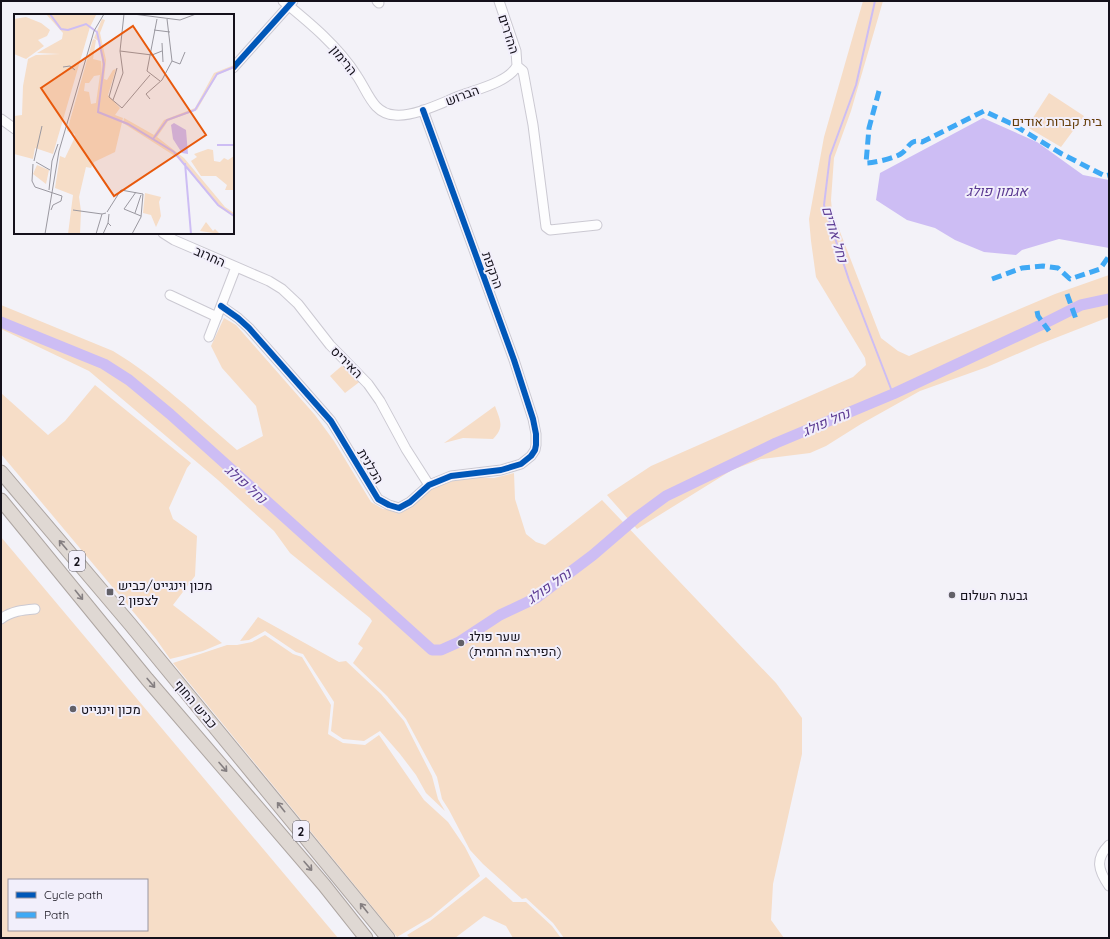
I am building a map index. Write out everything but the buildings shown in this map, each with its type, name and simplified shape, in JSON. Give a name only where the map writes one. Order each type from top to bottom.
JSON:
[{"type":"highway","name":"כביש החוף","points":[[1,472],[138,634],[388,938]]},
{"type":"highway","name":"כביש החוף","points":[[1,500],[147,679],[324,885],[366,938]]},
{"type":"street","name":"ההדרים","points":[[498,1],[516,51],[517,66],[523,71],[533,125],[546,227],[550,230],[597,225]]},
{"type":"street","points":[[234,67],[288,3]]},
{"type":"street","name":"הרימון","points":[[288,3],[343,57],[358,76],[377,108],[390,114],[403,115]]},
{"type":"street","name":"הברוש","points":[[403,115],[423,110],[502,80],[511,74],[517,66]]},
{"type":"street","name":"הרקפת","points":[[423,110],[514,360],[533,419],[536,440]]},
{"type":"street","points":[[1,119],[14,128]]},
{"type":"street","name":"החרוב","points":[[164,234],[236,267]]},
{"type":"street","points":[[209,337],[236,267]]},
{"type":"street","name":"האיריס","points":[[236,267],[269,281],[282,289],[298,304],[330,345],[359,374],[376,394],[406,448],[429,485]]},
{"type":"street","points":[[170,295],[217,317]]},
{"type":"street","name":"הכלנית","points":[[221,306],[249,328],[331,421],[378,499],[388,506],[399,508],[410,502],[429,485],[451,476],[501,470],[521,464],[534,453],[536,440]]},
{"type":"street","points":[[1,619],[5,615],[20,610],[35,609]]},
{"type":"street","points":[[1109,845],[1103,852],[1099,863],[1101,873],[1109,886]]},
{"type":"green space","points":[[863,1],[883,1],[851,111],[834,158],[831,200],[832,211],[881,338],[898,351],[909,356],[1055,294],[1109,275],[1109,317],[987,367],[920,391],[861,424],[826,446],[810,453],[761,459],[732,470],[637,529],[607,495],[651,466],[853,377],[866,365],[865,358],[816,277],[809,219],[824,137]]},
{"type":"green space","name":"בית קברות אודים","points":[[1049,93],[1084,116],[1061,147],[1027,127]]},
{"type":"green space","points":[[1,305],[113,351],[146,373],[237,450],[263,436],[256,406],[222,368],[211,346],[224,318],[236,325],[315,415],[334,441],[371,502],[383,509],[395,510],[429,488],[448,480],[472,477],[494,478],[514,473],[515,499],[526,534],[536,542],[545,545],[602,500],[776,683],[802,718],[802,754],[773,884],[771,920],[784,938],[564,938],[553,923],[526,898],[522,899],[483,864],[470,850],[442,799],[437,777],[406,719],[387,696],[353,663],[363,648],[358,644],[372,621],[370,618],[290,553],[274,531],[218,480],[89,371],[1,329]]},
{"type":"green space","points":[[344,364],[362,380],[345,393],[330,376]]},
{"type":"green space","points":[[95,385],[191,463],[187,468],[169,508],[173,519],[197,536],[195,576],[173,605],[222,643],[203,651],[170,659],[156,639],[1,454],[1,393],[48,435],[65,421]]},
{"type":"green space","points":[[495,406],[500,419],[500,427],[497,435],[493,439],[463,438],[444,443]]},
{"type":"green space","name":"מכון וינגייט","points":[[1,537],[338,938],[1,938]]},
{"type":"green space","points":[[258,617],[339,662],[346,661],[381,694],[404,721],[432,776],[438,799],[445,811],[426,793],[416,775],[380,731],[364,741],[343,739],[331,731],[334,702],[303,654],[296,652],[265,631],[249,640],[240,641]]},
{"type":"green space","points":[[265,635],[293,654],[302,657],[331,705],[328,734],[343,743],[365,745],[379,735],[424,800],[448,822],[465,847],[480,876],[431,917],[397,937],[173,663],[227,645],[252,642]]},
{"type":"green space","points":[[486,877],[513,902],[526,902],[552,926],[561,938],[513,938],[506,926],[484,916],[455,938],[410,938],[407,935],[430,921]]},
{"type":"water","name":"אגמון פולג","points":[[983,118],[1037,142],[1083,175],[1109,180],[1109,248],[1059,239],[1022,250],[1016,255],[984,252],[955,240],[935,228],[907,220],[876,200],[880,173]]},
{"type":"waterway","name":"נחל אודים","points":[[875,1],[856,85],[830,156],[824,205],[849,280],[893,394]]},
{"type":"waterway","name":"נחל פולג","points":[[1,322],[104,364],[129,380],[170,414],[432,650],[441,650],[459,642],[500,615],[536,598],[593,555],[636,518],[666,496],[776,443],[893,394],[1081,305],[1109,299]]},
{"type":"marked path","points":[[879,91],[869,128],[866,163],[895,157],[902,153],[912,142],[922,142],[984,111],[1012,124],[1062,154],[1105,176],[1109,175]]},
{"type":"marked path","points":[[992,279],[1022,268],[1043,266],[1058,268],[1070,279],[1100,269],[1109,256]]},
{"type":"marked path","points":[[1067,294],[1076,319]]},
{"type":"marked path","points":[[1037,311],[1038,316],[1049,331]]},
{"type":"cycle path","points":[[234,67],[293,1]]},
{"type":"cycle path","points":[[221,306],[249,328],[331,421],[378,499],[389,505],[399,508],[410,502],[429,485],[451,476],[501,470],[521,464],[531,456],[536,445],[536,434],[533,419],[514,360],[423,110]]},
{"type":"place","name":"מכון וינגייט/כביש 2 לצפון","points":[[110,592]]},
{"type":"place","name":"גבעת השלום","points":[[952,595]]},
{"type":"place","name":"שער פולג (הפירצה הרומית)","points":[[461,643]]},
{"type":"place","name":"מכון וינגייט","points":[[73,709]]}]
